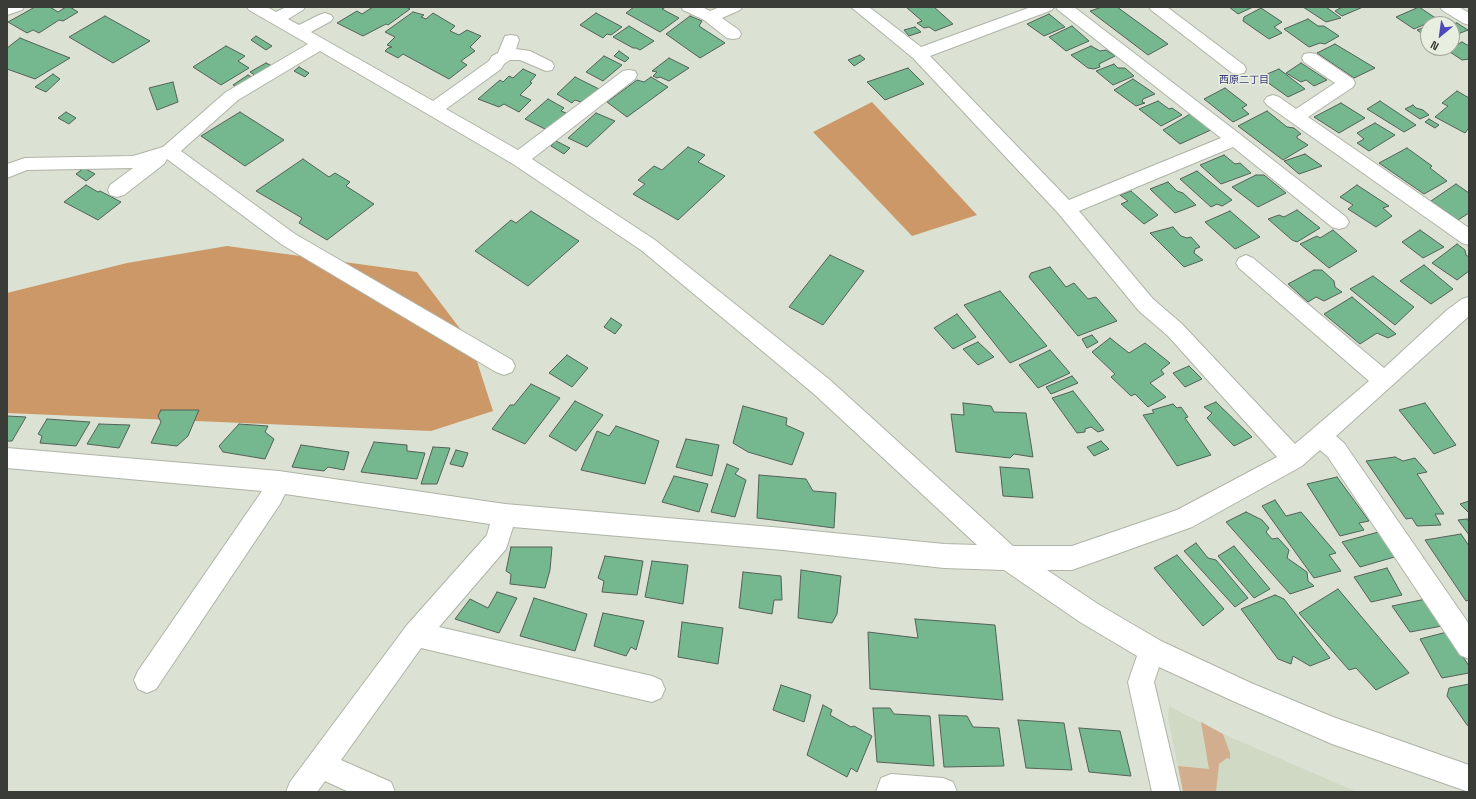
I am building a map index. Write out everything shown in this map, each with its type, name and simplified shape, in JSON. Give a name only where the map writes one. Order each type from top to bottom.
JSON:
[{"type":"street","points":[[7,10],[16,7]]},
{"type":"street","points":[[254,7],[434,109],[518,159],[587,203],[648,245],[822,387],[1008,558],[1089,613],[1152,650],[1242,692],[1332,730],[1469,779]]},
{"type":"street","points":[[276,19],[297,7]]},
{"type":"street","points":[[689,7],[710,18],[733,34]]},
{"type":"street","points":[[710,18],[734,7]]},
{"type":"street","points":[[859,7],[919,54],[1066,209],[1146,305],[1175,330],[1294,459]]},
{"type":"street","points":[[919,54],[1046,7]]},
{"type":"street","points":[[1064,7],[1235,139],[1339,222]]},
{"type":"street","points":[[1157,7],[1238,70]]},
{"type":"street","points":[[1448,7],[1468,18]]},
{"type":"street","points":[[299,32],[325,18]]},
{"type":"street","points":[[505,56],[511,40]]},
{"type":"street","points":[[118,190],[169,151],[232,96],[320,44]]},
{"type":"street","points":[[434,109],[495,65],[498,60],[505,56],[515,54],[524,56],[546,66]]},
{"type":"street","points":[[1296,117],[1347,83],[1310,58]]},
{"type":"street","points":[[518,159],[629,75]]},
{"type":"street","points":[[1273,101],[1469,238]]},
{"type":"street","points":[[1066,209],[1235,139]]},
{"type":"street","points":[[7,171],[25,164],[133,162],[169,151]]},
{"type":"street","points":[[169,151],[288,239],[504,366]]},
{"type":"street","points":[[1246,262],[1384,381]]},
{"type":"street","points":[[7,458],[279,482],[505,515],[782,539],[944,556],[1072,558],[1184,519],[1294,459],[1384,381],[1464,316]]},
{"type":"street","points":[[1321,437],[1336,450],[1469,646]]},
{"type":"street","points":[[147,680],[272,496],[279,482]]},
{"type":"street","points":[[300,792],[416,634],[497,541],[505,515]]},
{"type":"street","points":[[416,634],[652,689]]},
{"type":"street","points":[[1152,650],[1141,682],[1166,792]]},
{"type":"street","points":[[320,765],[381,792]]},
{"type":"street","points":[[890,792],[890,788],[943,792]]},
{"type":"shaded area","points":[[872,102],[977,215],[912,236],[813,132]]},
{"type":"shaded area","points":[[227,246],[417,272],[471,343],[493,411],[431,431],[7,413],[7,293],[127,263]]},
{"type":"shaded area","points":[[1169,706],[1223,734],[1357,792],[1183,792],[1168,718]]},
{"type":"shaded area","points":[[1201,722],[1223,734],[1230,753],[1230,759],[1227,758],[1219,764],[1216,792],[1183,792],[1178,766],[1209,769]]},
{"type":"building","points":[[35,7],[50,7],[58,12],[66,7],[70,7],[78,12],[63,21],[59,20],[39,33],[33,30],[27,33],[8,22]]},
{"type":"building","points":[[373,7],[406,7],[410,9],[388,25],[386,24],[363,36],[337,23],[357,11],[362,14]]},
{"type":"building","points":[[634,7],[666,7],[662,9],[679,18],[660,32],[626,13]]},
{"type":"building","points":[[906,7],[934,7],[953,24],[935,31],[929,27],[924,28],[917,23],[922,21]]},
{"type":"building","points":[[1102,7],[1117,7],[1168,44],[1148,55],[1090,11]]},
{"type":"building","points":[[1229,7],[1253,7],[1238,14]]},
{"type":"building","points":[[1303,7],[1326,7],[1341,18],[1326,22]]},
{"type":"building","points":[[1342,7],[1363,7],[1342,16],[1335,11]]},
{"type":"building","points":[[1419,7],[1432,16],[1420,16],[1420,26],[1414,29],[1396,17]]},
{"type":"building","points":[[1261,8],[1282,22],[1274,27],[1282,33],[1269,39],[1243,21],[1244,17]]},
{"type":"building","points":[[413,12],[424,15],[421,17],[426,19],[433,13],[455,26],[450,31],[459,35],[467,30],[481,36],[470,47],[475,51],[461,61],[467,65],[449,79],[403,54],[398,58],[385,51],[392,47],[387,45],[395,37],[385,32]]},
{"type":"building","points":[[596,13],[622,27],[611,35],[607,34],[603,38],[580,25]]},
{"type":"building","points":[[1049,14],[1065,27],[1044,36],[1027,24]]},
{"type":"building","points":[[105,16],[150,41],[113,63],[69,37]]},
{"type":"building","points":[[690,16],[702,21],[699,26],[725,43],[700,58],[666,34]]},
{"type":"building","points":[[1308,19],[1318,26],[1324,26],[1339,36],[1325,44],[1320,43],[1309,47],[1284,29]]},
{"type":"building","points":[[1460,25],[1468,30],[1460,33]]},
{"type":"building","points":[[629,26],[654,41],[640,50],[633,48],[613,37]]},
{"type":"building","points":[[1072,26],[1089,41],[1066,51],[1049,37]]},
{"type":"building","points":[[915,27],[921,32],[909,36],[904,30]]},
{"type":"building","points":[[256,36],[272,46],[266,50],[251,40]]},
{"type":"building","points":[[20,38],[70,58],[35,79],[7,69],[7,48]]},
{"type":"building","points":[[1462,42],[1469,46],[1469,59],[1462,60],[1456,56],[1460,56],[1460,43]]},
{"type":"building","points":[[1335,44],[1375,68],[1354,78],[1317,53]]},
{"type":"building","points":[[226,46],[245,56],[238,61],[249,68],[221,85],[193,67]]},
{"type":"building","points":[[1091,46],[1100,51],[1106,50],[1115,56],[1099,64],[1100,67],[1094,69],[1088,68],[1071,55]]},
{"type":"building","points":[[619,51],[629,58],[625,62],[614,56]]},
{"type":"building","points":[[860,55],[865,59],[854,66],[848,60]]},
{"type":"building","points":[[604,56],[622,65],[603,81],[586,72]]},
{"type":"building","points":[[669,58],[689,68],[669,81],[653,76],[657,72],[652,71]]},
{"type":"building","points":[[266,63],[272,66],[256,76],[250,72]]},
{"type":"building","points":[[1301,63],[1327,80],[1314,86],[1306,80],[1301,82],[1286,73]]},
{"type":"building","points":[[1114,64],[1118,68],[1125,68],[1134,76],[1113,85],[1096,71]]},
{"type":"building","points":[[299,67],[309,73],[305,77],[294,71]]},
{"type":"building","points":[[908,68],[924,84],[885,100],[867,82]]},
{"type":"building","points":[[523,69],[536,75],[530,82],[532,83],[520,95],[531,100],[519,112],[504,104],[499,107],[478,99],[500,80],[503,82],[509,76],[513,78]]},
{"type":"building","points":[[1279,69],[1305,89],[1288,97],[1260,77]]},
{"type":"building","points":[[53,74],[60,79],[46,92],[35,87]]},
{"type":"building","points":[[248,75],[252,77],[237,87],[233,85]]},
{"type":"building","points":[[575,77],[599,89],[581,102],[575,100],[572,103],[557,94]]},
{"type":"building","points":[[651,77],[668,87],[627,117],[607,102],[637,80],[644,82]]},
{"type":"building","points":[[1133,79],[1155,94],[1143,99],[1142,102],[1145,103],[1136,106],[1114,90]]},
{"type":"building","points":[[173,82],[178,102],[157,110],[149,88]]},
{"type":"building","points":[[1225,88],[1247,105],[1242,108],[1249,114],[1233,122],[1204,99]]},
{"type":"building","points":[[1457,91],[1469,98],[1469,129],[1465,133],[1435,117],[1448,106],[1442,103]]},
{"type":"building","points":[[548,99],[564,108],[561,111],[566,113],[547,130],[525,119]]},
{"type":"building","points":[[1158,101],[1169,109],[1172,108],[1182,115],[1161,126],[1139,109]]},
{"type":"building","points":[[1380,101],[1416,125],[1404,132],[1367,109]]},
{"type":"building","points":[[1341,103],[1365,118],[1339,133],[1314,117]]},
{"type":"building","points":[[1413,105],[1429,115],[1420,119],[1405,109]]},
{"type":"building","points":[[1267,111],[1287,127],[1294,128],[1301,134],[1297,136],[1297,138],[1308,145],[1283,160],[1238,126]]},
{"type":"building","points":[[66,112],[76,118],[69,124],[58,118]]},
{"type":"building","points":[[240,112],[284,140],[245,166],[201,136]]},
{"type":"building","points":[[596,113],[615,121],[587,147],[568,138]]},
{"type":"building","points":[[1192,113],[1213,129],[1180,144],[1163,130]]},
{"type":"building","points":[[1429,119],[1439,125],[1435,128],[1425,122]]},
{"type":"building","points":[[1375,123],[1395,135],[1369,151],[1357,143],[1364,139],[1357,133]]},
{"type":"building","points":[[556,141],[570,148],[564,154],[551,146]]},
{"type":"building","points":[[688,147],[705,155],[698,162],[725,176],[678,220],[633,194],[645,184],[638,180],[654,166],[662,170]]},
{"type":"building","points":[[1407,148],[1432,166],[1430,168],[1447,181],[1424,194],[1379,163]]},
{"type":"building","points":[[1305,154],[1322,166],[1299,174],[1284,161]]},
{"type":"building","points":[[1224,155],[1235,164],[1240,163],[1251,173],[1221,184],[1200,165]]},
{"type":"building","points":[[303,159],[329,177],[335,173],[350,182],[346,186],[374,204],[327,240],[299,223],[302,218],[256,191]]},
{"type":"building","points":[[84,168],[95,174],[86,181],[76,174]]},
{"type":"building","points":[[1197,171],[1232,200],[1222,206],[1217,204],[1211,207],[1180,179]]},
{"type":"building","points":[[1256,175],[1264,175],[1286,193],[1258,207],[1232,187]]},
{"type":"building","points":[[1168,182],[1177,191],[1183,193],[1196,205],[1175,213],[1150,189]]},
{"type":"building","points":[[1456,184],[1469,193],[1469,213],[1458,220],[1431,201]]},
{"type":"building","points":[[86,185],[121,202],[98,220],[64,202]]},
{"type":"building","points":[[1357,185],[1389,206],[1383,208],[1392,216],[1376,227],[1348,209],[1353,205],[1340,197]]},
{"type":"building","points":[[1131,191],[1158,215],[1144,224],[1121,204],[1128,201],[1120,195]]},
{"type":"building","points":[[1297,210],[1320,228],[1297,242],[1292,240],[1268,219],[1279,215],[1284,217]]},
{"type":"building","points":[[531,211],[579,241],[528,286],[475,251],[511,220],[516,223]]},
{"type":"building","points":[[1230,211],[1260,237],[1235,249],[1205,222]]},
{"type":"building","points":[[1173,227],[1181,236],[1187,238],[1191,237],[1200,247],[1195,249],[1194,253],[1203,260],[1184,267],[1150,233]]},
{"type":"building","points":[[1333,230],[1357,251],[1329,268],[1300,244],[1317,236],[1320,238]]},
{"type":"building","points":[[1420,230],[1444,247],[1423,258],[1402,242]]},
{"type":"building","points":[[1457,244],[1465,250],[1466,255],[1469,257],[1469,271],[1457,280],[1432,263]]},
{"type":"building","points":[[830,255],[864,271],[823,325],[789,307]]},
{"type":"building","points":[[1424,265],[1453,289],[1431,304],[1400,281]]},
{"type":"building","points":[[1050,267],[1066,287],[1074,283],[1088,299],[1096,297],[1117,321],[1078,336],[1029,277],[1031,273]]},
{"type":"building","points":[[1314,270],[1322,270],[1334,281],[1335,287],[1342,292],[1324,301],[1316,297],[1308,302],[1288,284]]},
{"type":"building","points":[[1373,276],[1414,307],[1395,325],[1350,289]]},
{"type":"building","points":[[1000,291],[1047,346],[1010,363],[964,305]]},
{"type":"building","points":[[1352,297],[1396,334],[1388,338],[1377,333],[1360,344],[1324,314]]},
{"type":"building","points":[[957,314],[976,337],[953,349],[934,328]]},
{"type":"building","points":[[611,318],[622,325],[615,334],[604,327]]},
{"type":"building","points":[[1092,335],[1098,342],[1087,348],[1082,339]]},
{"type":"building","points":[[1110,338],[1129,353],[1145,343],[1170,363],[1161,370],[1164,374],[1150,383],[1166,397],[1148,407],[1135,394],[1131,396],[1111,377],[1115,374],[1092,352]]},
{"type":"building","points":[[978,342],[994,357],[978,365],[963,349]]},
{"type":"building","points":[[1050,350],[1070,373],[1038,388],[1019,365]]},
{"type":"building","points":[[567,355],[588,368],[572,387],[549,373]]},
{"type":"building","points":[[1189,366],[1202,379],[1185,387],[1173,373]]},
{"type":"building","points":[[1072,376],[1078,383],[1051,394],[1046,387]]},
{"type":"building","points":[[531,384],[560,398],[525,444],[492,429],[510,405],[514,405]]},
{"type":"building","points":[[1073,391],[1104,430],[1098,432],[1091,427],[1085,429],[1085,432],[1077,433],[1052,398]]},
{"type":"building","points":[[575,401],[603,415],[576,451],[549,436]]},
{"type":"building","points":[[1216,402],[1252,437],[1234,446],[1207,418],[1212,413],[1204,407]]},
{"type":"building","points":[[963,403],[991,406],[994,412],[1026,413],[1033,457],[1014,454],[1010,458],[956,452],[951,414],[964,415]]},
{"type":"building","points":[[1425,403],[1456,445],[1434,454],[1399,410]]},
{"type":"building","points":[[1173,404],[1177,408],[1181,407],[1188,417],[1185,418],[1211,455],[1177,466],[1143,415],[1154,413],[1152,410]]},
{"type":"building","points":[[743,406],[787,418],[786,425],[804,433],[792,465],[748,452],[733,443]]},
{"type":"building","points":[[161,410],[199,410],[188,436],[177,446],[151,443],[161,422],[158,416]]},
{"type":"building","points":[[7,416],[26,417],[12,441],[7,441]]},
{"type":"building","points":[[47,419],[90,422],[76,446],[40,443],[42,436],[38,434]]},
{"type":"building","points":[[99,424],[130,425],[119,448],[87,444]]},
{"type":"building","points":[[239,424],[268,426],[265,432],[274,439],[265,459],[223,452],[219,446]]},
{"type":"building","points":[[616,426],[659,441],[645,484],[581,470],[597,431],[609,436]]},
{"type":"building","points":[[686,439],[719,445],[712,476],[676,467]]},
{"type":"building","points":[[1101,441],[1109,449],[1094,456],[1087,447]]},
{"type":"building","points":[[374,442],[407,445],[407,451],[425,453],[417,479],[361,472]]},
{"type":"building","points":[[301,445],[349,452],[344,470],[328,467],[324,471],[292,467]]},
{"type":"building","points":[[433,447],[450,448],[437,484],[421,484]]},
{"type":"building","points":[[456,450],[468,453],[463,467],[450,464]]},
{"type":"building","points":[[1395,457],[1403,461],[1415,458],[1427,472],[1417,474],[1444,514],[1435,514],[1441,525],[1417,526],[1412,518],[1406,519],[1366,461]]},
{"type":"building","points":[[727,464],[739,469],[735,474],[746,480],[735,517],[711,512]]},
{"type":"building","points":[[1000,467],[1029,469],[1033,498],[1003,496]]},
{"type":"building","points":[[759,475],[806,479],[813,491],[836,493],[834,528],[757,518]]},
{"type":"building","points":[[674,476],[708,484],[699,512],[662,502]]},
{"type":"building","points":[[1337,477],[1369,521],[1359,523],[1364,530],[1340,536],[1307,484]]},
{"type":"building","points":[[1275,500],[1286,516],[1301,512],[1336,553],[1329,555],[1341,571],[1314,578],[1262,506]]},
{"type":"building","points":[[1469,501],[1469,513],[1460,504]]},
{"type":"building","points":[[1246,512],[1262,520],[1269,528],[1266,532],[1272,539],[1278,538],[1289,550],[1287,558],[1307,572],[1308,581],[1314,586],[1290,594],[1226,522]]},
{"type":"building","points":[[1467,519],[1469,522],[1469,535],[1458,520]]},
{"type":"building","points":[[1382,531],[1398,556],[1360,567],[1342,542]]},
{"type":"building","points":[[1461,534],[1469,546],[1469,600],[1466,601],[1425,540]]},
{"type":"building","points":[[1196,543],[1208,558],[1216,560],[1248,598],[1235,607],[1184,551]]},
{"type":"building","points":[[1234,546],[1270,589],[1254,598],[1218,556]]},
{"type":"building","points":[[511,547],[552,547],[550,570],[545,588],[510,584],[511,574],[506,571]]},
{"type":"building","points":[[1177,555],[1224,609],[1203,626],[1154,568]]},
{"type":"building","points":[[605,556],[643,561],[637,595],[602,592],[604,581],[598,578]]},
{"type":"building","points":[[652,561],[688,565],[683,604],[645,597]]},
{"type":"building","points":[[1387,568],[1402,595],[1371,602],[1354,577]]},
{"type":"building","points":[[801,570],[841,576],[837,614],[832,623],[798,618]]},
{"type":"building","points":[[743,572],[781,576],[782,600],[774,600],[772,614],[739,608]]},
{"type":"building","points":[[1338,589],[1409,673],[1376,690],[1356,668],[1349,670],[1299,613]]},
{"type":"building","points":[[497,592],[517,598],[499,633],[455,619],[470,599],[488,608]]},
{"type":"building","points":[[1275,595],[1284,599],[1330,658],[1310,666],[1293,656],[1291,664],[1278,659],[1241,609]]},
{"type":"building","points":[[534,598],[587,614],[575,651],[520,636]]},
{"type":"building","points":[[1426,599],[1442,626],[1410,632],[1392,606]]},
{"type":"building","points":[[603,613],[644,621],[636,650],[631,647],[626,656],[594,646]]},
{"type":"building","points":[[915,619],[995,625],[1003,700],[870,689],[868,632],[918,638]]},
{"type":"building","points":[[682,622],[723,628],[718,664],[678,657]]},
{"type":"building","points":[[1447,632],[1469,666],[1469,673],[1442,678],[1420,639]]},
{"type":"building","points":[[1469,684],[1469,726],[1447,696],[1449,688]]},
{"type":"building","points":[[781,685],[811,695],[804,722],[773,710]]},
{"type":"building","points":[[823,705],[832,710],[830,715],[851,727],[854,726],[872,736],[857,772],[851,768],[847,777],[807,755]]},
{"type":"building","points":[[873,708],[890,708],[894,714],[930,716],[934,766],[877,762]]},
{"type":"building","points":[[939,715],[967,716],[973,727],[999,728],[1004,766],[944,767]]},
{"type":"building","points":[[1018,720],[1064,723],[1072,770],[1026,768]]},
{"type":"building","points":[[1079,728],[1120,731],[1131,776],[1089,772]]},
{"type":"district","name":"西原二丁目","points":[[1244,80]]}]
